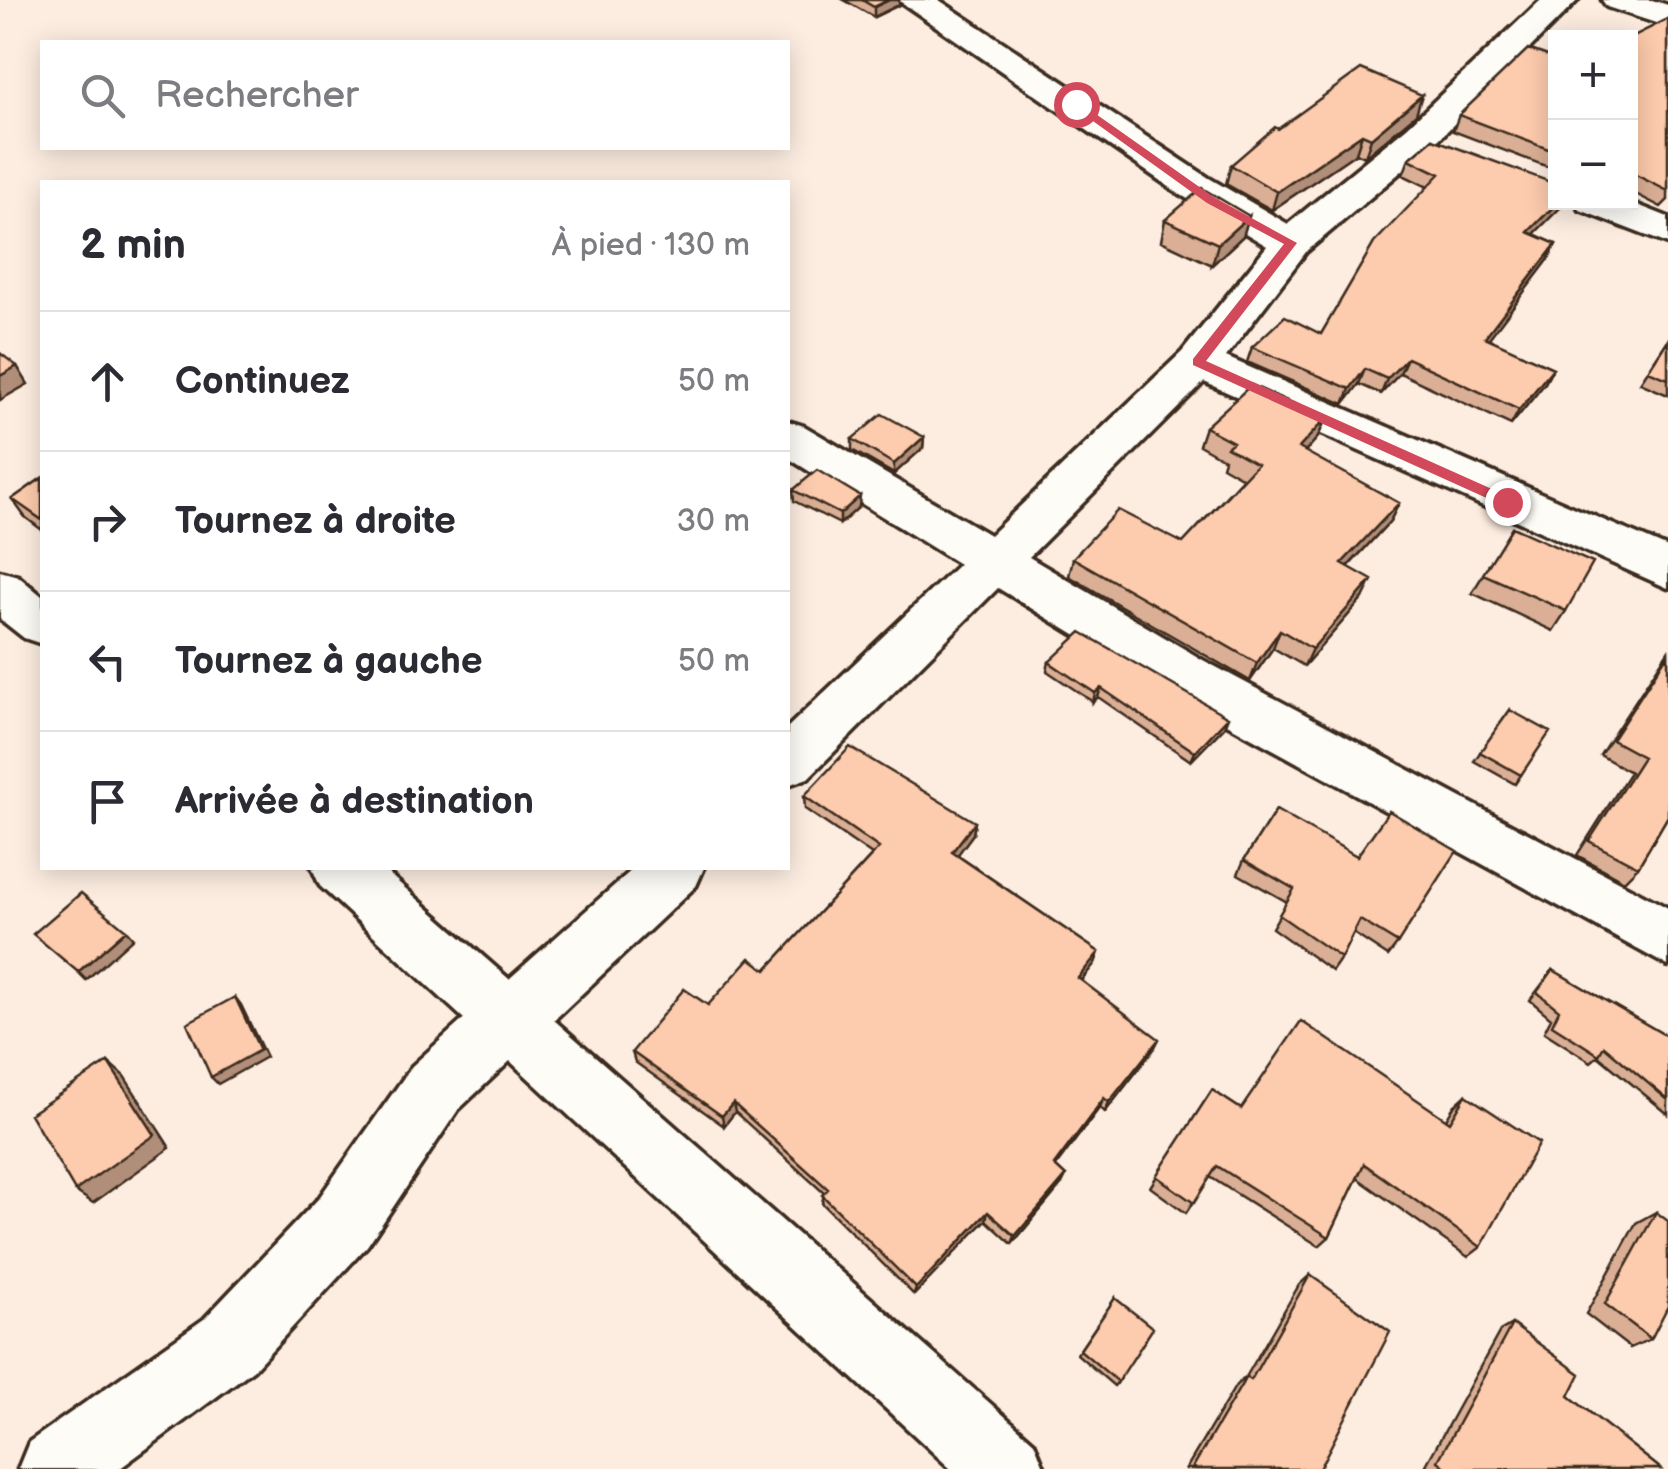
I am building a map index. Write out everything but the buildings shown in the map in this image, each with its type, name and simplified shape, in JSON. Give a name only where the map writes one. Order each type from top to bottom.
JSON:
[{"type":"street","points":[[790,760],[1198,362],[1291,243],[1438,142],[1561,0]]},
{"type":"street","points":[[1619,0],[1668,17]]},
{"type":"street","points":[[940,5],[1211,200],[1291,243]]},
{"type":"street","points":[[1614,210],[1668,232]]},
{"type":"street","points":[[1198,362],[1668,569]]},
{"type":"street","points":[[790,438],[1184,675],[1668,940]]},
{"type":"street","points":[[0,590],[40,622]]},
{"type":"street","points":[[343,870],[1006,1469]]},
{"type":"street","points":[[56,1469],[229,1344],[343,1222],[435,1088],[673,870]]},
{"type":"route","points":[[1076,104],[1211,200],[1291,243],[1198,362],[1507,502]]}]
